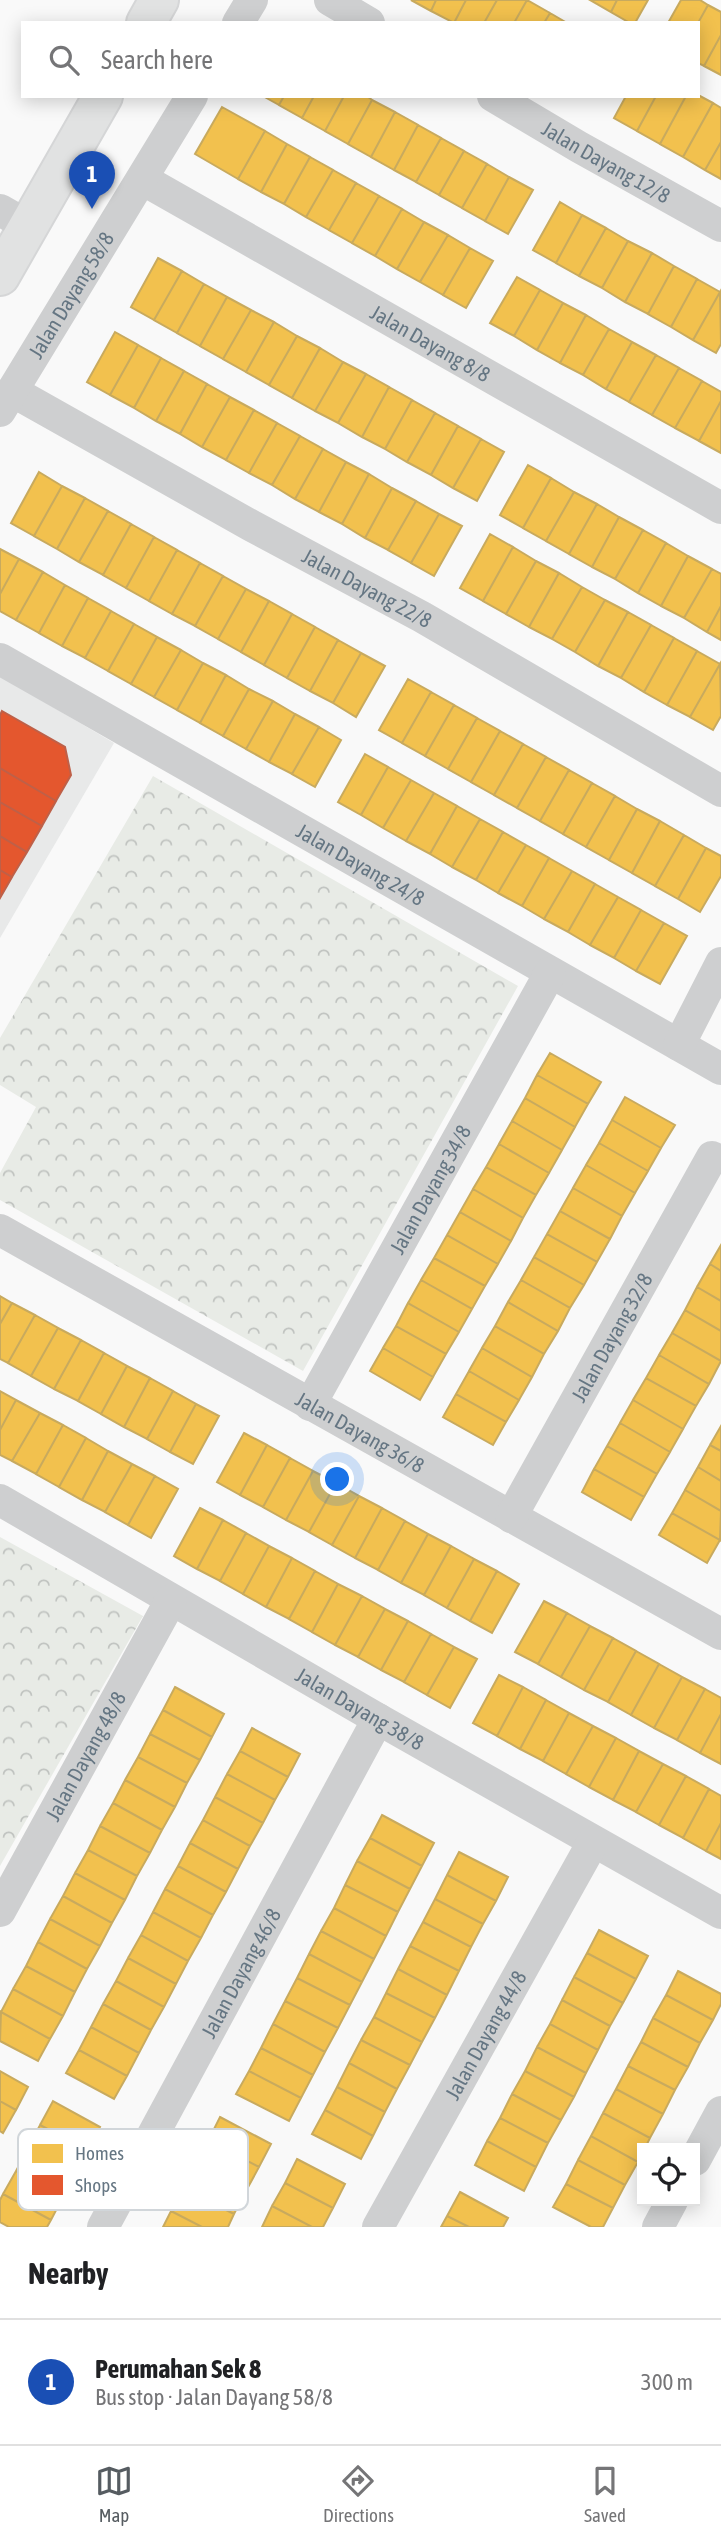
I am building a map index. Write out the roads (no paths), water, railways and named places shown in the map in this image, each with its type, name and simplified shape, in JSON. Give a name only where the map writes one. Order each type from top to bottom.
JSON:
[{"type":"street","points":[[147,21],[159,0]]},
{"type":"street","points":[[239,21],[252,0]]},
{"type":"street","points":[[330,0],[366,21]]},
{"type":"street","points":[[0,276],[14,218],[102,98]]},
{"type":"street","name":"Jalan Dayang 58/8","points":[[6,401],[191,98]]},
{"type":"street","name":"Jalan Dayang 12/8","points":[[496,98],[721,226]]},
{"type":"street","name":"Jalan Dayang 8/8","points":[[142,179],[456,360],[721,508]]},
{"type":"street","name":"Jalan Dayang 22/8","points":[[6,401],[252,526],[422,617],[721,791]]},
{"type":"street","name":"Jalan Dayang 24/8","points":[[0,659],[721,1069]]},
{"type":"street","points":[[679,1045],[721,963]]},
{"type":"street","name":"Jalan Dayang 34/8","points":[[310,1405],[550,973]]},
{"type":"street","name":"Jalan Dayang 32/8","points":[[511,1517],[712,1157]]},
{"type":"street","name":"Jalan Dayang 36/8","points":[[0,1230],[721,1634]]},
{"type":"street","name":"Jalan Dayang 38/8","points":[[0,1500],[378,1719],[721,1913]]},
{"type":"street","name":"Jalan Dayang 48/8","points":[[0,1909],[171,1600]]},
{"type":"street","name":"Jalan Dayang 46/8","points":[[156,2129],[378,1719]]},
{"type":"street","name":"Jalan Dayang 44/8","points":[[378,2227],[593,1842]]},
{"type":"street","points":[[700,2151],[721,2112]]},
{"type":"street","points":[[658,2227],[669,2206]]},
{"type":"street","name":"Jalan Dayang 46/8","points":[[103,2227],[112,2210]]},
{"type":"place","name":"Perumahan Sek 8","points":[[92,209]]}]
